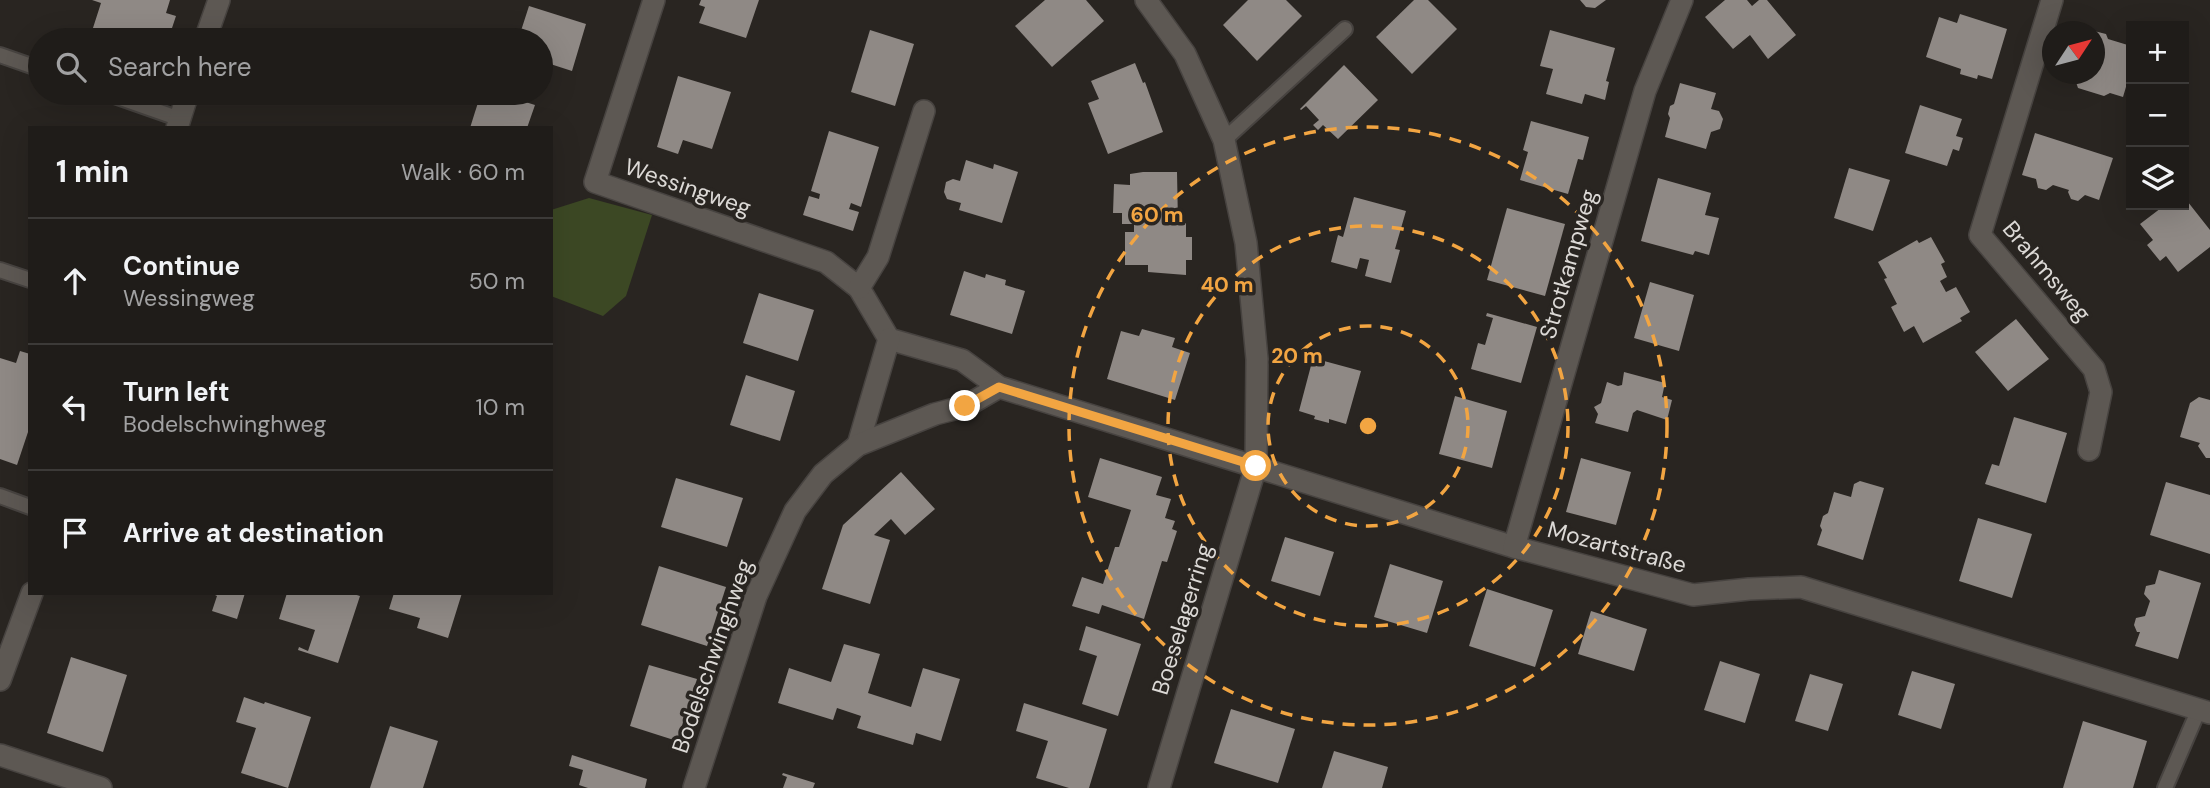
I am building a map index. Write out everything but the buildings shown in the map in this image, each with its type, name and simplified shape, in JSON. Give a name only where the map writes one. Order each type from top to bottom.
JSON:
[{"type":"street","points":[[209,28],[219,0]]},
{"type":"street","name":"Wessingweg","points":[[654,0],[595,182],[826,262],[859,288],[889,339]]},
{"type":"street","name":"Boeselagerring","points":[[1146,0],[1185,54],[1224,140],[1246,243],[1257,359],[1256,466],[1159,788]]},
{"type":"street","name":"Strotkampweg","points":[[1514,547],[1645,91],[1682,0]]},
{"type":"street","name":"Brahmsweg","points":[[2052,0],[1980,235],[2095,369],[2101,392],[2089,450]]},
{"type":"street","points":[[178,123],[184,105]]},
{"type":"street","points":[[859,288],[878,257],[925,111]]},
{"type":"street","points":[[858,445],[889,339],[961,360],[999,387],[1256,466]]},
{"type":"street","name":"Bodelschwinghweg","points":[[695,788],[756,596],[795,511],[823,474],[858,445],[935,414],[965,406],[999,387]]},
{"type":"street","name":"Mozartstraße","points":[[1256,466],[1514,547],[1693,595],[1801,587],[2204,711]]},
{"type":"street","points":[[0,680],[31,595]]},
{"type":"street","points":[[0,755],[101,788]]},
{"type":"lane","points":[[1224,140],[1345,29]]},
{"type":"lane","points":[[0,55],[28,65]]},
{"type":"lane","points":[[135,105],[178,123]]},
{"type":"lane","points":[[0,270],[28,279]]},
{"type":"lane","points":[[0,496],[28,506]]},
{"type":"lane","points":[[2165,788],[2204,711]]},
{"type":"green space","points":[[589,198],[652,215],[626,296],[603,316],[553,297],[553,209]]},
{"type":"route","points":[[965,406],[999,387],[1256,466]]}]
